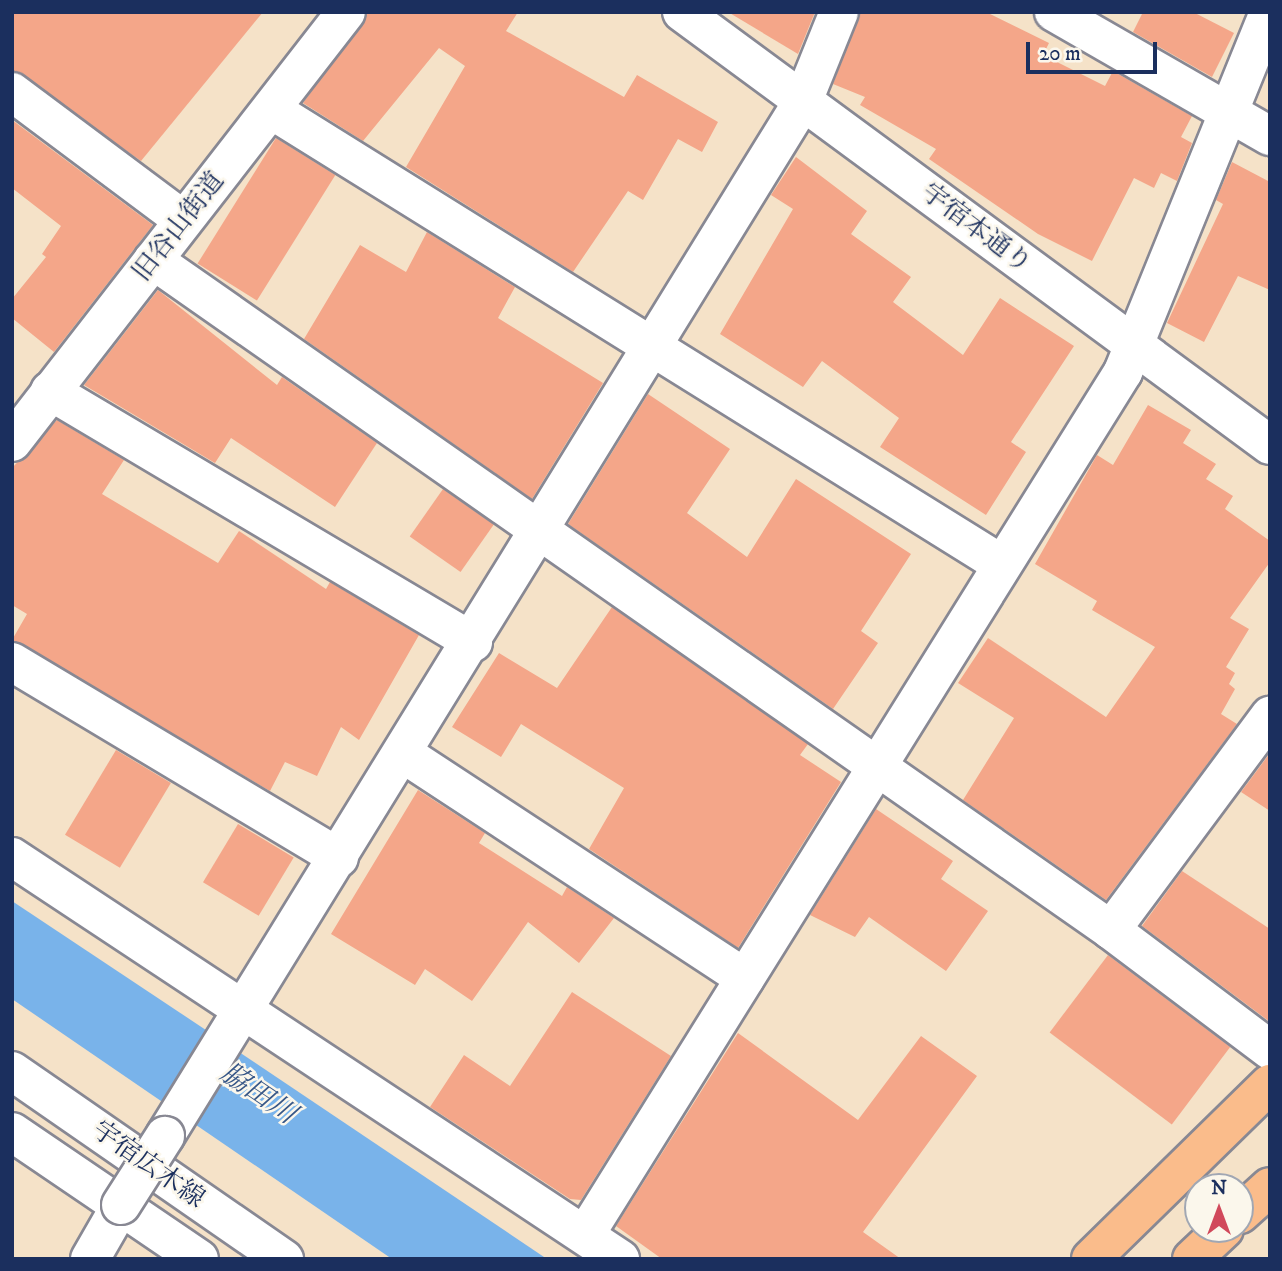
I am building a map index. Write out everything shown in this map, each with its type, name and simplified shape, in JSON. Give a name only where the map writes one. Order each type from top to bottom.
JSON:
[{"type":"highway","points":[[1091,1259],[1270,1084]]},
{"type":"highway","points":[[1254,1201],[1270,1187]]},
{"type":"highway","points":[[1192,1259],[1209,1243]]},
{"type":"street","name":"旧谷山街道","points":[[12,442],[346,12]]},
{"type":"street","name":"宇宿本通り","points":[[682,12],[1270,445]]},
{"type":"street","points":[[90,1259],[121,1205],[473,642],[803,101],[838,12]]},
{"type":"street","points":[[1054,12],[1270,136]]},
{"type":"street","points":[[585,1235],[1136,348],[1269,12]]},
{"type":"street","points":[[12,92],[183,220]]},
{"type":"street","points":[[272,110],[650,350],[1001,564]]},
{"type":"street","points":[[153,260],[1111,930],[1270,1050]]},
{"type":"street","points":[[50,391],[473,642]]},
{"type":"street","points":[[12,662],[340,858]]},
{"type":"street","points":[[1111,930],[1270,716]]},
{"type":"street","points":[[404,754],[745,978]]},
{"type":"street","points":[[12,857],[236,1025],[585,1235],[620,1259]]},
{"type":"street","name":"宇宿広木線","points":[[12,1071],[284,1259]]},
{"type":"street","points":[[12,1132],[199,1259]]},
{"type":"water","name":"脇田川","points":[[12,901],[547,1259],[392,1259],[12,999]]},
{"type":"building","points":[[12,12],[263,12],[141,161],[12,71]]},
{"type":"building","points":[[367,12],[518,12],[506,31],[624,97],[637,75],[718,122],[702,152],[678,139],[643,200],[628,191],[573,272],[406,167],[465,66],[439,48],[363,141],[303,103]]},
{"type":"building","points":[[728,12],[815,12],[798,54]]},
{"type":"building","points":[[860,12],[986,12],[1049,43],[1043,55],[1105,86],[1113,71],[1192,116],[1181,137],[1192,143],[1177,181],[1161,173],[1154,188],[1134,178],[1092,261],[1038,234],[929,159],[936,149],[860,105],[865,97],[833,84]]},
{"type":"building","points":[[1143,12],[1193,12],[1234,33],[1212,77],[1133,32]]},
{"type":"building","points":[[12,120],[153,225],[54,352],[12,318],[12,299],[46,257],[42,254],[61,226],[12,188]]},
{"type":"building","points":[[276,138],[335,175],[257,301],[198,264]]},
{"type":"building","points":[[796,157],[867,211],[851,234],[911,277],[893,302],[963,355],[1000,298],[1074,346],[1011,442],[1026,452],[986,515],[880,447],[899,418],[822,361],[803,387],[720,334],[793,209],[771,195]]},
{"type":"building","points":[[1232,162],[1270,182],[1270,290],[1238,276],[1204,342],[1167,323],[1223,204],[1216,200]]},
{"type":"building","points":[[427,232],[515,287],[498,318],[603,383],[532,499],[304,339],[360,245],[406,272]]},
{"type":"building","points":[[158,290],[277,385],[282,377],[377,443],[335,507],[231,438],[215,463],[84,385]]},
{"type":"building","points":[[648,394],[730,449],[687,513],[747,557],[796,479],[911,554],[861,631],[878,643],[833,709],[568,524]]},
{"type":"building","points":[[1148,405],[1191,430],[1183,443],[1216,464],[1206,479],[1233,496],[1225,509],[1270,541],[1270,562],[1230,618],[1249,629],[1226,667],[1235,673],[1229,684],[1235,689],[1221,714],[1237,724],[1106,900],[963,800],[1014,718],[958,683],[988,638],[1106,717],[1155,647],[1092,610],[1097,601],[1035,564],[1097,455],[1113,465]]},
{"type":"building","points":[[57,420],[124,460],[102,494],[218,563],[239,531],[326,589],[330,582],[419,635],[359,740],[341,727],[317,776],[285,762],[270,791],[12,640],[27,614],[12,605],[12,468]]},
{"type":"building","points":[[443,489],[494,525],[461,572],[410,537]]},
{"type":"building","points":[[612,607],[808,744],[800,755],[841,782],[738,948],[589,849],[624,788],[521,724],[501,757],[452,727],[499,653],[557,688]]},
{"type":"building","points":[[116,750],[171,783],[120,868],[65,835]]},
{"type":"building","points":[[1270,753],[1270,811],[1241,792]]},
{"type":"building","points":[[418,790],[485,833],[479,843],[562,896],[567,887],[614,918],[579,963],[528,922],[472,1001],[425,969],[415,985],[331,934]]},
{"type":"building","points":[[876,809],[953,861],[941,879],[988,911],[946,971],[869,917],[855,937],[810,915]]},
{"type":"building","points":[[238,824],[294,857],[259,916],[203,882]]},
{"type":"building","points":[[1182,871],[1270,929],[1270,1022],[1142,926]]},
{"type":"building","points":[[1108,955],[1230,1047],[1172,1125],[1050,1032]]},
{"type":"building","points":[[572,992],[671,1056],[581,1200],[570,1199],[430,1107],[464,1055],[510,1086]]},
{"type":"building","points":[[738,1033],[858,1120],[921,1036],[977,1076],[863,1232],[901,1259],[662,1259],[616,1226]]}]
